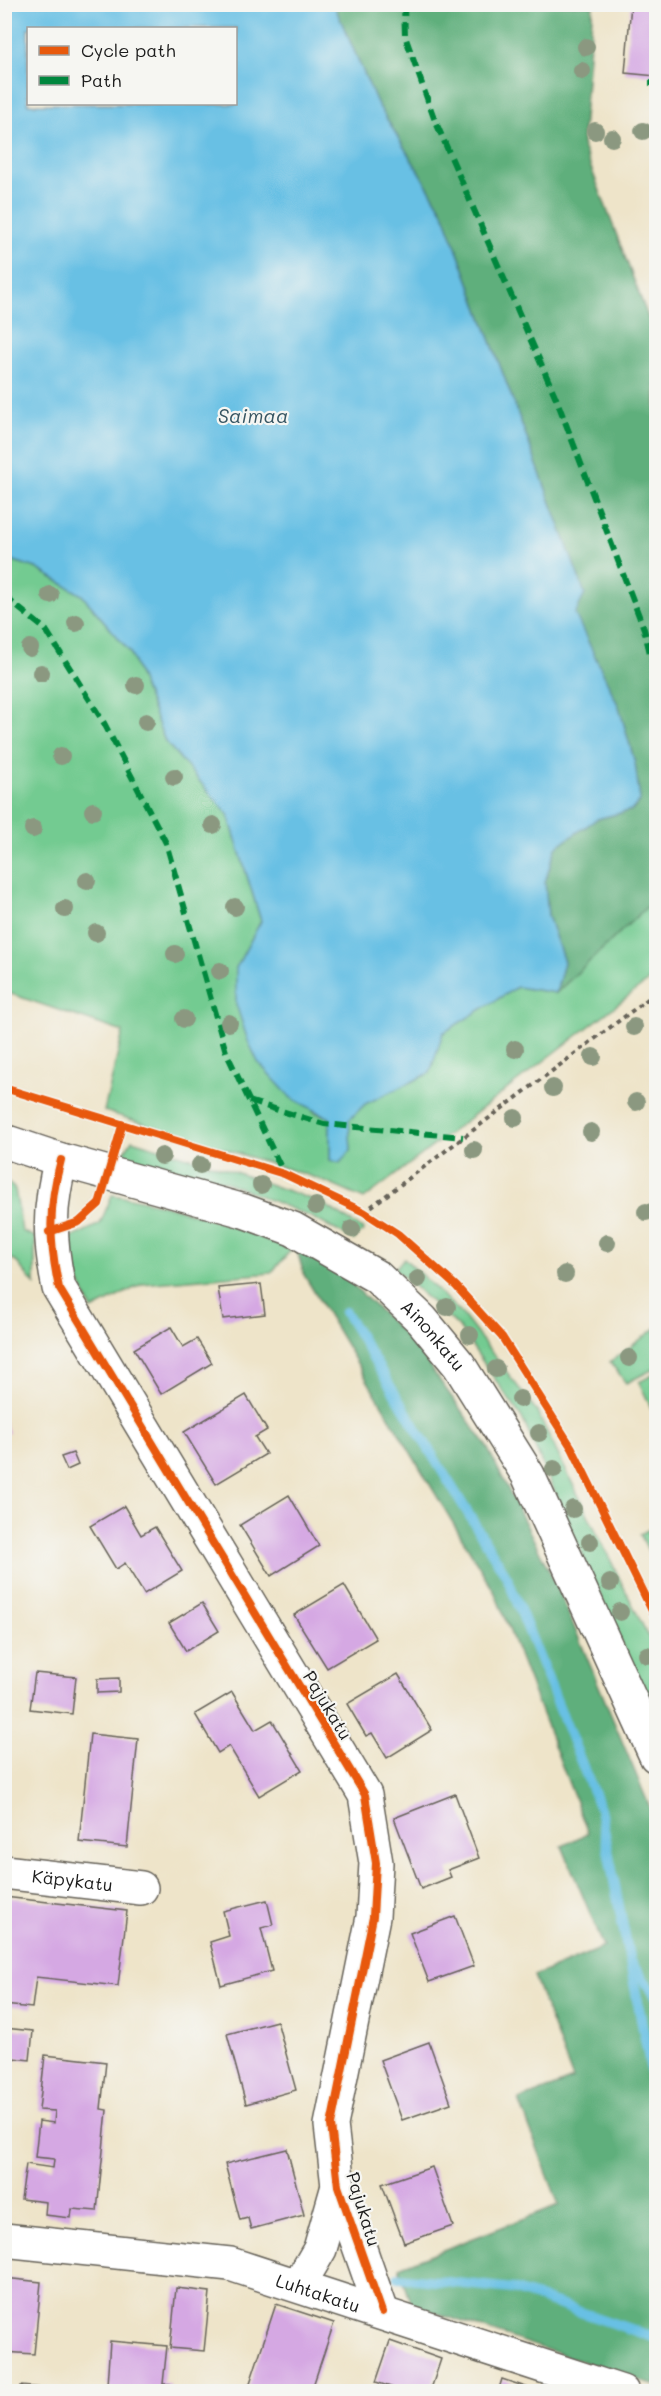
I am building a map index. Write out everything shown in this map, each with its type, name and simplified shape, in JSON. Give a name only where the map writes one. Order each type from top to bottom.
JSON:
[{"type":"street","name":"Ainonkatu","points":[[4,1141],[61,1160],[244,1211],[293,1229],[377,1276],[422,1320],[459,1365],[528,1475],[657,1756]]},
{"type":"street","name":"Pajukatu","points":[[61,1160],[54,1185],[49,1232],[59,1288],[365,1795],[376,1863],[373,1917],[331,2125],[338,2186],[382,2312]]},
{"type":"street","name":"Käpykatu","points":[[4,1872],[141,1887]]},
{"type":"street","name":"Pajukatu","points":[[299,2285],[320,2249],[338,2186]]},
{"type":"street","name":"Luhtakatu","points":[[4,2240],[230,2264],[622,2391]]},
{"type":"path","points":[[364,1212],[657,993]]},
{"type":"path","points":[[354,1207],[373,1217]]},
{"type":"green space","points":[[334,5],[593,5],[582,144],[656,338],[656,898],[556,993],[564,962],[548,916],[545,882],[556,847],[597,819],[633,810],[640,800],[635,763],[619,707],[574,613],[585,594],[442,210],[377,103]]},
{"type":"green space","points":[[5,558],[36,568],[82,595],[130,652],[165,741],[228,814],[261,921],[236,968],[314,1112],[330,1118],[330,1160],[351,1151],[348,1121],[365,1104],[430,1073],[442,1033],[517,987],[556,993],[656,898],[656,975],[364,1199],[316,1178],[104,1111],[123,1032],[5,992]]},
{"type":"green space","points":[[132,1140],[227,1169],[322,1203],[364,1230],[354,1240],[311,1217],[226,1182],[122,1156]]},
{"type":"green space","points":[[5,1180],[15,1189],[22,1231],[35,1237],[35,1285],[15,1260],[5,1258]]},
{"type":"green space","points":[[112,1195],[159,1204],[204,1217],[291,1250],[271,1273],[142,1284],[92,1310],[74,1270],[71,1238],[100,1224]]},
{"type":"green space","points":[[296,1247],[347,1279],[413,1343],[486,1445],[557,1586],[656,1822],[656,2386],[412,2305],[399,2267],[559,2205],[519,2100],[573,2079],[534,1976],[604,1947],[562,1846],[588,1833],[495,1593],[304,1275]]},
{"type":"green space","points":[[404,1258],[462,1314],[536,1410],[656,1652],[656,1721],[522,1418],[458,1326],[395,1269]]},
{"type":"green space","points":[[656,1328],[656,1368],[626,1383],[610,1362]]},
{"type":"green space","points":[[656,1373],[656,1418],[639,1382]]},
{"type":"green space","points":[[656,1526],[656,1566],[640,1534]]},
{"type":"water","name":"Saimaa","points":[[5,4],[334,5],[377,103],[442,210],[585,594],[575,614],[619,707],[635,763],[640,800],[632,810],[597,819],[556,847],[545,882],[548,916],[564,962],[556,993],[517,987],[443,1033],[430,1073],[365,1104],[349,1120],[351,1150],[340,1163],[330,1160],[330,1118],[291,1098],[258,1062],[248,1041],[236,1004],[236,968],[261,921],[228,814],[165,741],[130,652],[82,595],[36,568],[5,558]]},
{"type":"building","points":[[631,4],[656,4],[656,76],[625,73]]},
{"type":"building","points":[[261,1284],[265,1314],[223,1319],[218,1288]]},
{"type":"building","points":[[171,1327],[183,1347],[197,1339],[212,1363],[161,1394],[134,1349]]},
{"type":"building","points":[[246,1395],[267,1430],[255,1437],[266,1454],[216,1484],[184,1432]]},
{"type":"building","points":[[4,1420],[9,1433],[4,1434]]},
{"type":"building","points":[[73,1453],[78,1465],[67,1470],[61,1457]]},
{"type":"building","points":[[289,1495],[319,1546],[271,1576],[240,1525]]},
{"type":"building","points":[[124,1506],[141,1535],[155,1527],[182,1571],[144,1594],[125,1563],[116,1569],[90,1526]]},
{"type":"building","points":[[344,1585],[376,1639],[327,1668],[294,1615]]},
{"type":"building","points":[[202,1603],[219,1631],[186,1651],[169,1623]]},
{"type":"building","points":[[35,1673],[76,1677],[72,1714],[30,1709]]},
{"type":"building","points":[[398,1674],[432,1730],[387,1758],[372,1733],[366,1736],[347,1704]]},
{"type":"building","points":[[119,1678],[119,1692],[97,1693],[97,1679]]},
{"type":"building","points":[[232,1692],[255,1730],[272,1720],[302,1770],[259,1796],[229,1746],[218,1753],[195,1714]]},
{"type":"building","points":[[90,1734],[138,1739],[127,1847],[79,1842]]},
{"type":"building","points":[[455,1794],[479,1858],[448,1870],[451,1877],[421,1889],[394,1818]]},
{"type":"building","points":[[4,1897],[127,1911],[118,1986],[36,1977],[32,2008],[4,2005]]},
{"type":"building","points":[[267,1900],[273,1925],[261,1928],[272,1971],[221,1985],[210,1942],[229,1936],[223,1911]]},
{"type":"building","points":[[455,1916],[474,1966],[429,1982],[410,1933]]},
{"type":"building","points":[[277,2021],[296,2090],[246,2104],[227,2034]]},
{"type":"building","points":[[4,2028],[33,2031],[30,2060],[4,2057]]},
{"type":"building","points":[[429,2042],[451,2103],[402,2120],[380,2060]]},
{"type":"building","points":[[45,2055],[106,2062],[101,2109],[107,2110],[97,2211],[72,2209],[71,2218],[45,2215],[46,2202],[21,2199],[26,2164],[53,2168],[54,2159],[35,2157],[39,2121],[54,2123],[55,2111],[39,2110]]},
{"type":"building","points":[[287,2149],[304,2215],[251,2229],[248,2218],[240,2220],[225,2164]]},
{"type":"building","points":[[432,2167],[453,2226],[404,2243],[382,2184]]},
{"type":"building","points":[[4,2278],[41,2282],[34,2354],[4,2352]]},
{"type":"building","points":[[176,2288],[210,2292],[204,2351],[170,2348]]},
{"type":"building","points":[[276,2304],[334,2323],[311,2392],[247,2392]]},
{"type":"building","points":[[110,2341],[167,2346],[163,2384],[170,2384],[170,2392],[109,2392],[110,2385],[107,2385]]},
{"type":"building","points":[[390,2341],[441,2359],[430,2392],[405,2392],[376,2382]]},
{"type":"building","points":[[502,2379],[538,2391],[538,2392],[498,2392]]},
{"type":"building","points":[[20,2386],[53,2389],[53,2392],[20,2392]]},
{"type":"waterway","points":[[345,1312],[507,1577],[600,1809],[656,2095]]},
{"type":"waterway","points":[[631,1963],[656,1996]]},
{"type":"waterway","points":[[398,2277],[513,2289],[656,2338]]},
{"type":"marked path","points":[[404,4],[405,36],[434,118],[556,398],[644,629],[656,677]]},
{"type":"marked path","points":[[649,83],[656,83]]},
{"type":"marked path","points":[[4,596],[46,630],[104,723],[166,843],[226,1052],[284,1174]]},
{"type":"marked path","points":[[249,1101],[324,1124],[463,1137]]},
{"type":"cycle path","points":[[4,1088],[284,1174],[364,1212],[398,1234],[456,1286],[502,1337],[572,1448],[656,1619]]},
{"type":"cycle path","points":[[49,1232],[79,1222],[99,1204],[122,1126]]},
{"type":"cycle path","points":[[61,1160],[54,1193],[51,1224],[53,1255],[59,1288],[365,1795],[376,1863],[373,1917],[331,2125],[338,2186],[382,2312]]}]
